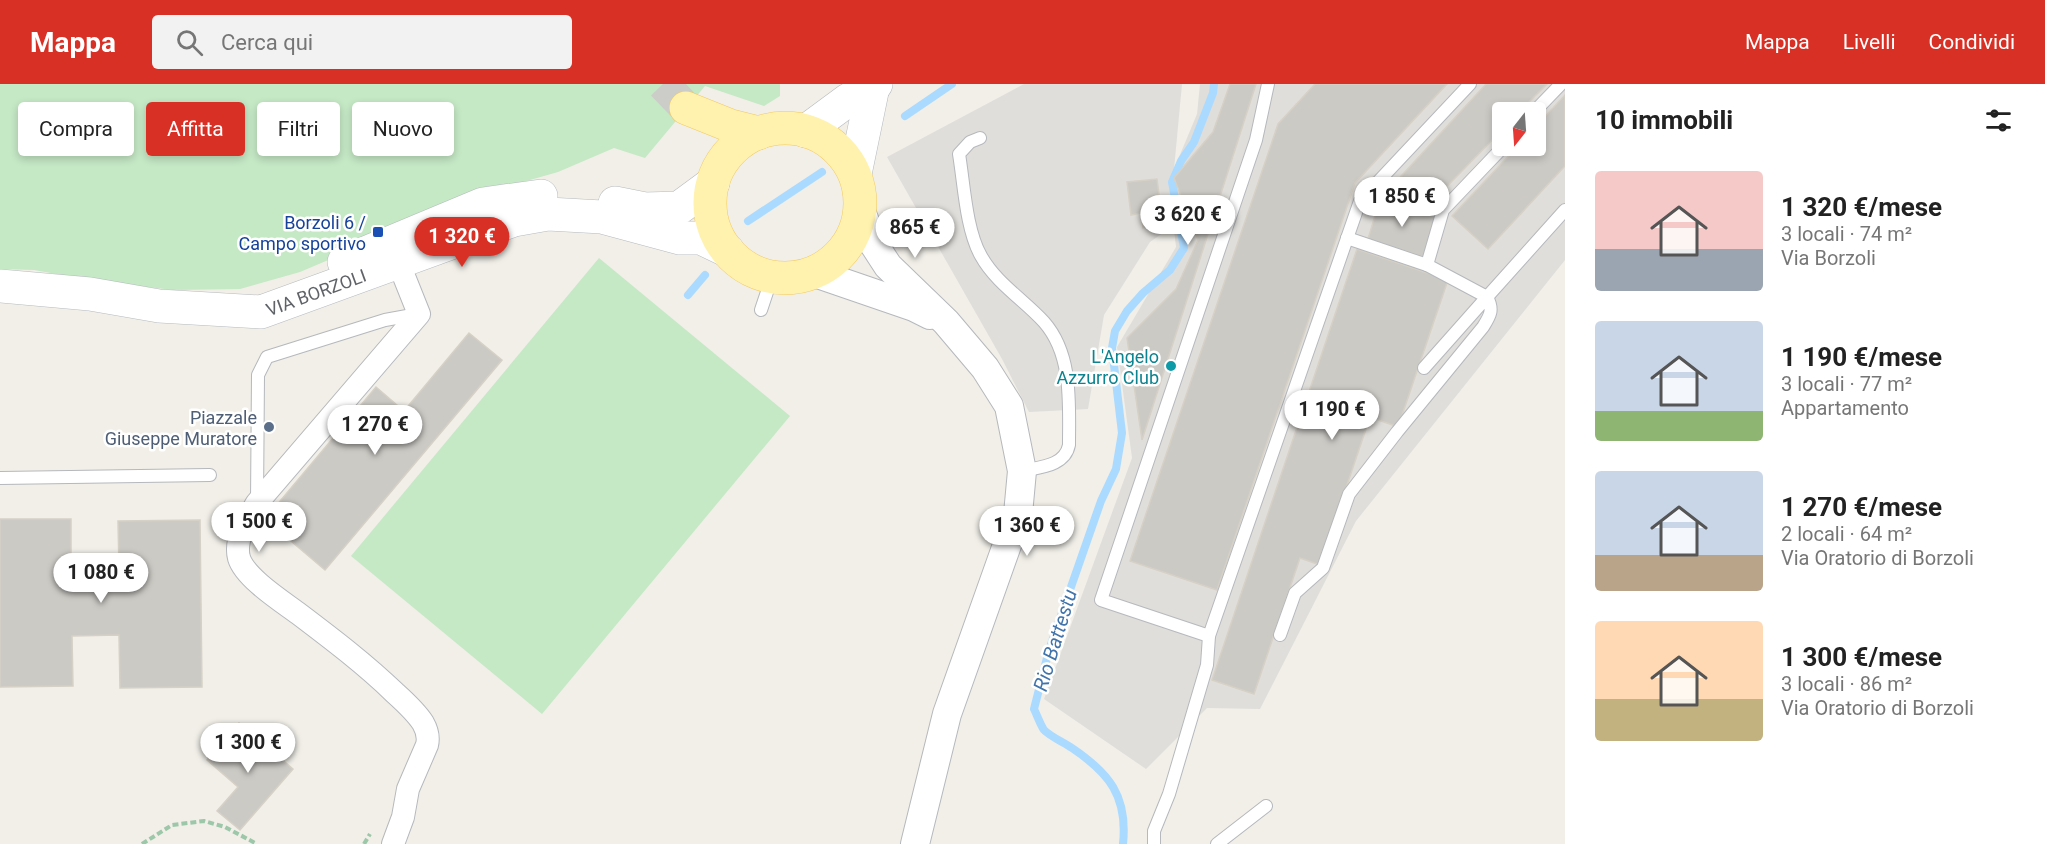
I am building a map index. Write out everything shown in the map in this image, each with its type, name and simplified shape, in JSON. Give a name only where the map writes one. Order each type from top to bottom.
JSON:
[{"type":"main road","points":[[806,131],[848,100],[874,85]]},
{"type":"main road","points":[[855,174],[874,85]]},
{"type":"main road","points":[[394,253],[483,204],[562,194],[645,209],[679,207],[718,172],[733,150],[745,140],[759,133],[783,128],[806,131],[826,140],[843,155],[855,174],[860,192],[861,211],[856,231],[846,248],[832,262],[814,273],[793,278],[771,277],[747,268],[728,251],[714,226],[710,197],[718,172],[686,108],[731,126],[759,133]]},
{"type":"main road","points":[[0,286],[90,294],[159,306],[212,308],[329,269],[514,220],[548,214],[602,217],[680,238],[701,238],[728,251]]},
{"type":"street","points":[[861,211],[873,243],[888,266],[946,322],[985,368],[1008,406],[1022,471],[1018,514],[947,714],[915,844]]},
{"type":"street","points":[[393,844],[403,817],[408,789],[427,745],[426,731],[408,705],[361,662],[262,585],[244,567],[238,552],[240,538],[257,503],[419,314],[394,253]]},
{"type":"street","points":[[814,273],[914,307],[946,322]]},
{"type":"street","points":[[922,815],[928,844]]},
{"type":"lane","points":[[1209,636],[1101,600],[1256,140],[1268,84]]},
{"type":"lane","points":[[1154,844],[1154,831],[1169,794],[1207,665],[1209,636],[1360,201],[1470,84]]},
{"type":"lane","points":[[1544,102],[1561,84]]},
{"type":"lane","points":[[980,138],[970,142],[959,154],[973,239],[982,258],[1002,282],[1045,324],[1060,348],[1068,376],[1068,453],[1058,462],[1022,471]]},
{"type":"lane","points":[[1427,265],[1443,210],[1494,156]]},
{"type":"lane","points":[[1424,368],[1565,210]]},
{"type":"lane","points":[[1280,635],[1295,592],[1323,568],[1349,495],[1483,327],[1492,312],[1487,297],[1427,265],[1347,238]]},
{"type":"lane","points":[[761,310],[771,277]]},
{"type":"lane","points":[[257,503],[258,375],[267,357],[385,320],[419,314]]},
{"type":"lane","points":[[0,478],[210,476]]},
{"type":"lane","points":[[1217,844],[1266,806]]},
{"type":"path","points":[[142,844],[172,825],[204,821],[225,827],[257,844]]},
{"type":"shaded area","points":[[1024,84],[1182,84],[1174,169],[1197,114],[1200,84],[1565,84],[1565,260],[1356,521],[1260,709],[1207,708],[1146,769],[1044,699],[1132,458],[1117,347],[1176,247],[1171,204],[1167,230],[1150,242],[1104,315],[1088,409],[1029,412],[1002,359],[887,157]]},
{"type":"green space","points":[[0,84],[780,84],[780,96],[764,106],[705,86],[645,158],[614,148],[558,172],[491,191],[300,272],[240,289],[173,290],[96,281],[34,270],[0,269]]},
{"type":"green space","points":[[599,258],[790,416],[542,714],[351,556]]},
{"type":"building","points":[[1230,84],[1256,84],[1142,440],[1127,338],[1176,289],[1198,240],[1174,178],[1213,132]]},
{"type":"building","points":[[1315,84],[1447,84],[1355,183],[1217,590],[1130,561],[1278,124]]},
{"type":"building","points":[[1486,84],[1547,84],[1529,102],[1492,102],[1492,140],[1422,212],[1380,199]]},
{"type":"building","points":[[1565,95],[1565,166],[1488,249],[1452,216],[1509,156],[1546,156],[1546,115]]},
{"type":"building","points":[[1157,179],[1163,225],[1143,228],[1141,213],[1131,215],[1127,182]]},
{"type":"building","points":[[1380,199],[1437,216],[1424,257],[1368,239]]},
{"type":"building","points":[[1357,249],[1448,280],[1398,427],[1370,417],[1320,565],[1300,558],[1254,694],[1212,680]]},
{"type":"building","points":[[469,333],[502,360],[325,570],[265,519],[376,387],[404,411]]},
{"type":"building","points":[[0,519],[71,519],[71,570],[119,569],[118,521],[200,520],[202,687],[120,688],[119,635],[72,636],[73,686],[0,687]]},
{"type":"building","points":[[239,723],[293,769],[240,830],[217,811],[238,787],[207,760]]},
{"type":"waterway","points":[[905,116],[952,84]]},
{"type":"waterway","name":"Rio Battestu","points":[[1123,844],[1122,812],[1113,787],[1085,757],[1044,730],[1034,709],[1049,650],[1101,501],[1116,469],[1122,433],[1112,348],[1115,331],[1127,311],[1143,293],[1170,270],[1184,248],[1172,182],[1181,161],[1194,142],[1213,93],[1214,84]]},
{"type":"waterway","points":[[748,221],[822,172]]},
{"type":"waterway","points":[[688,295],[705,275]]},
{"type":"tunnel","points":[[663,84],[686,108]]},
{"type":"place","name":"Borzoli 6 / Campo sportivo","points":[[378,232]]},
{"type":"place","name":"L'Angelo Azzurro Club","points":[[1171,366]]},
{"type":"place","name":"Piazzale Giuseppe Muratore","points":[[269,427]]}]
